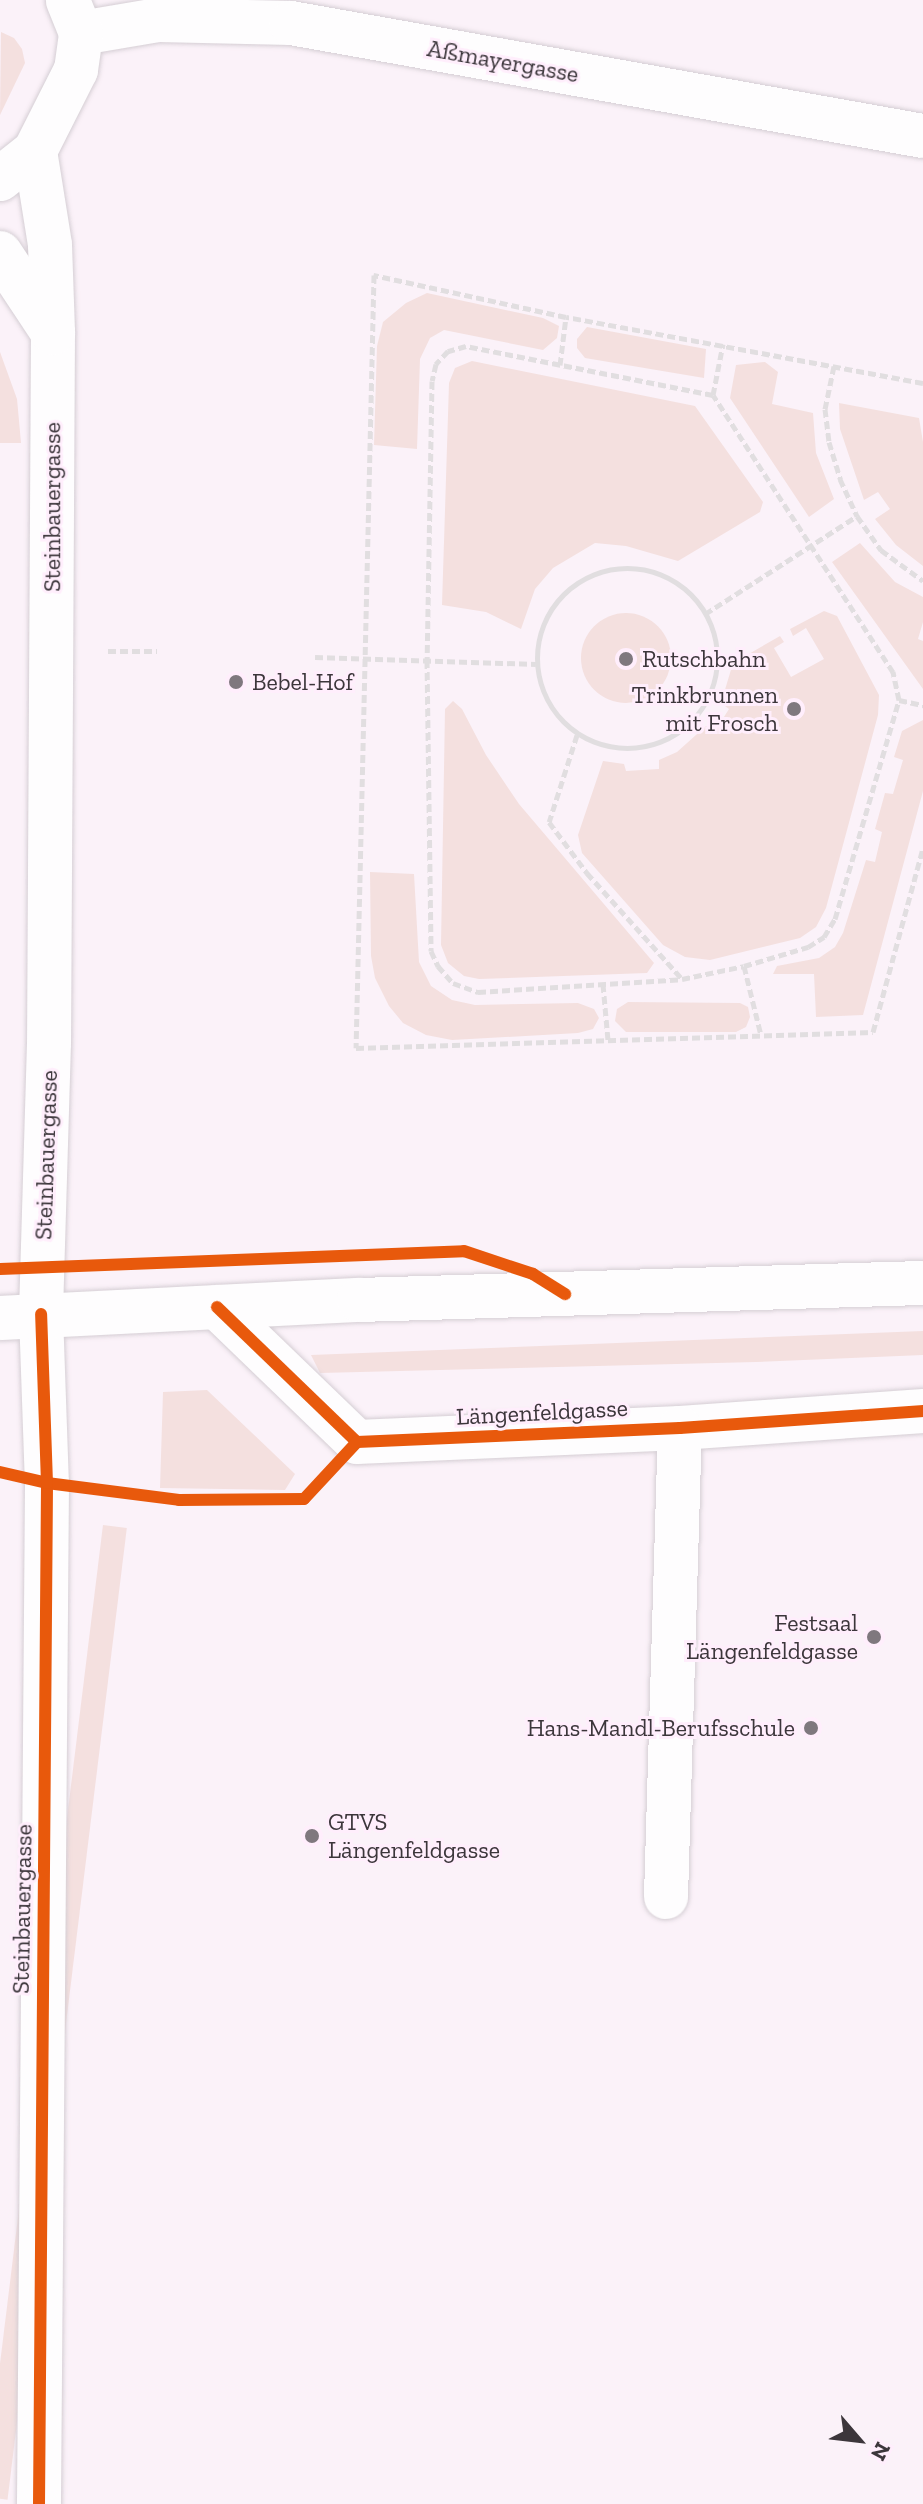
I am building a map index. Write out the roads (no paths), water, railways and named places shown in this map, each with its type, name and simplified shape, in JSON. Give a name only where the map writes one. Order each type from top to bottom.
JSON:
[{"type":"street","name":"Aßmayergasse","points":[[74,17],[291,23],[923,136]]},
{"type":"street","points":[[0,179],[35,151],[76,70],[74,17]]},
{"type":"street","name":"Steinbauergasse","points":[[35,151],[50,245],[53,333],[49,1027],[20,1316],[47,1483],[39,2504]]},
{"type":"street","points":[[0,253],[53,333]]},
{"type":"street","points":[[20,1316],[923,1283]]},
{"type":"street","name":"Längenfeldgasse","points":[[217,1307],[357,1442],[680,1428],[923,1411]]},
{"type":"street","points":[[666,1897],[680,1428]]},
{"type":"place","name":"Rutschbahn","points":[[626,659]]},
{"type":"place","name":"Bebel-Hof","points":[[236,682]]},
{"type":"place","name":"Trinkbrunnen mit Frosch","points":[[794,709]]},
{"type":"place","name":"Festsaal Längenfeldgasse","points":[[874,1637]]},
{"type":"place","name":"Hans-Mandl-Berufsschule","points":[[811,1728]]},
{"type":"place","name":"GTVS Längenfeldgasse","points":[[312,1836]]}]
